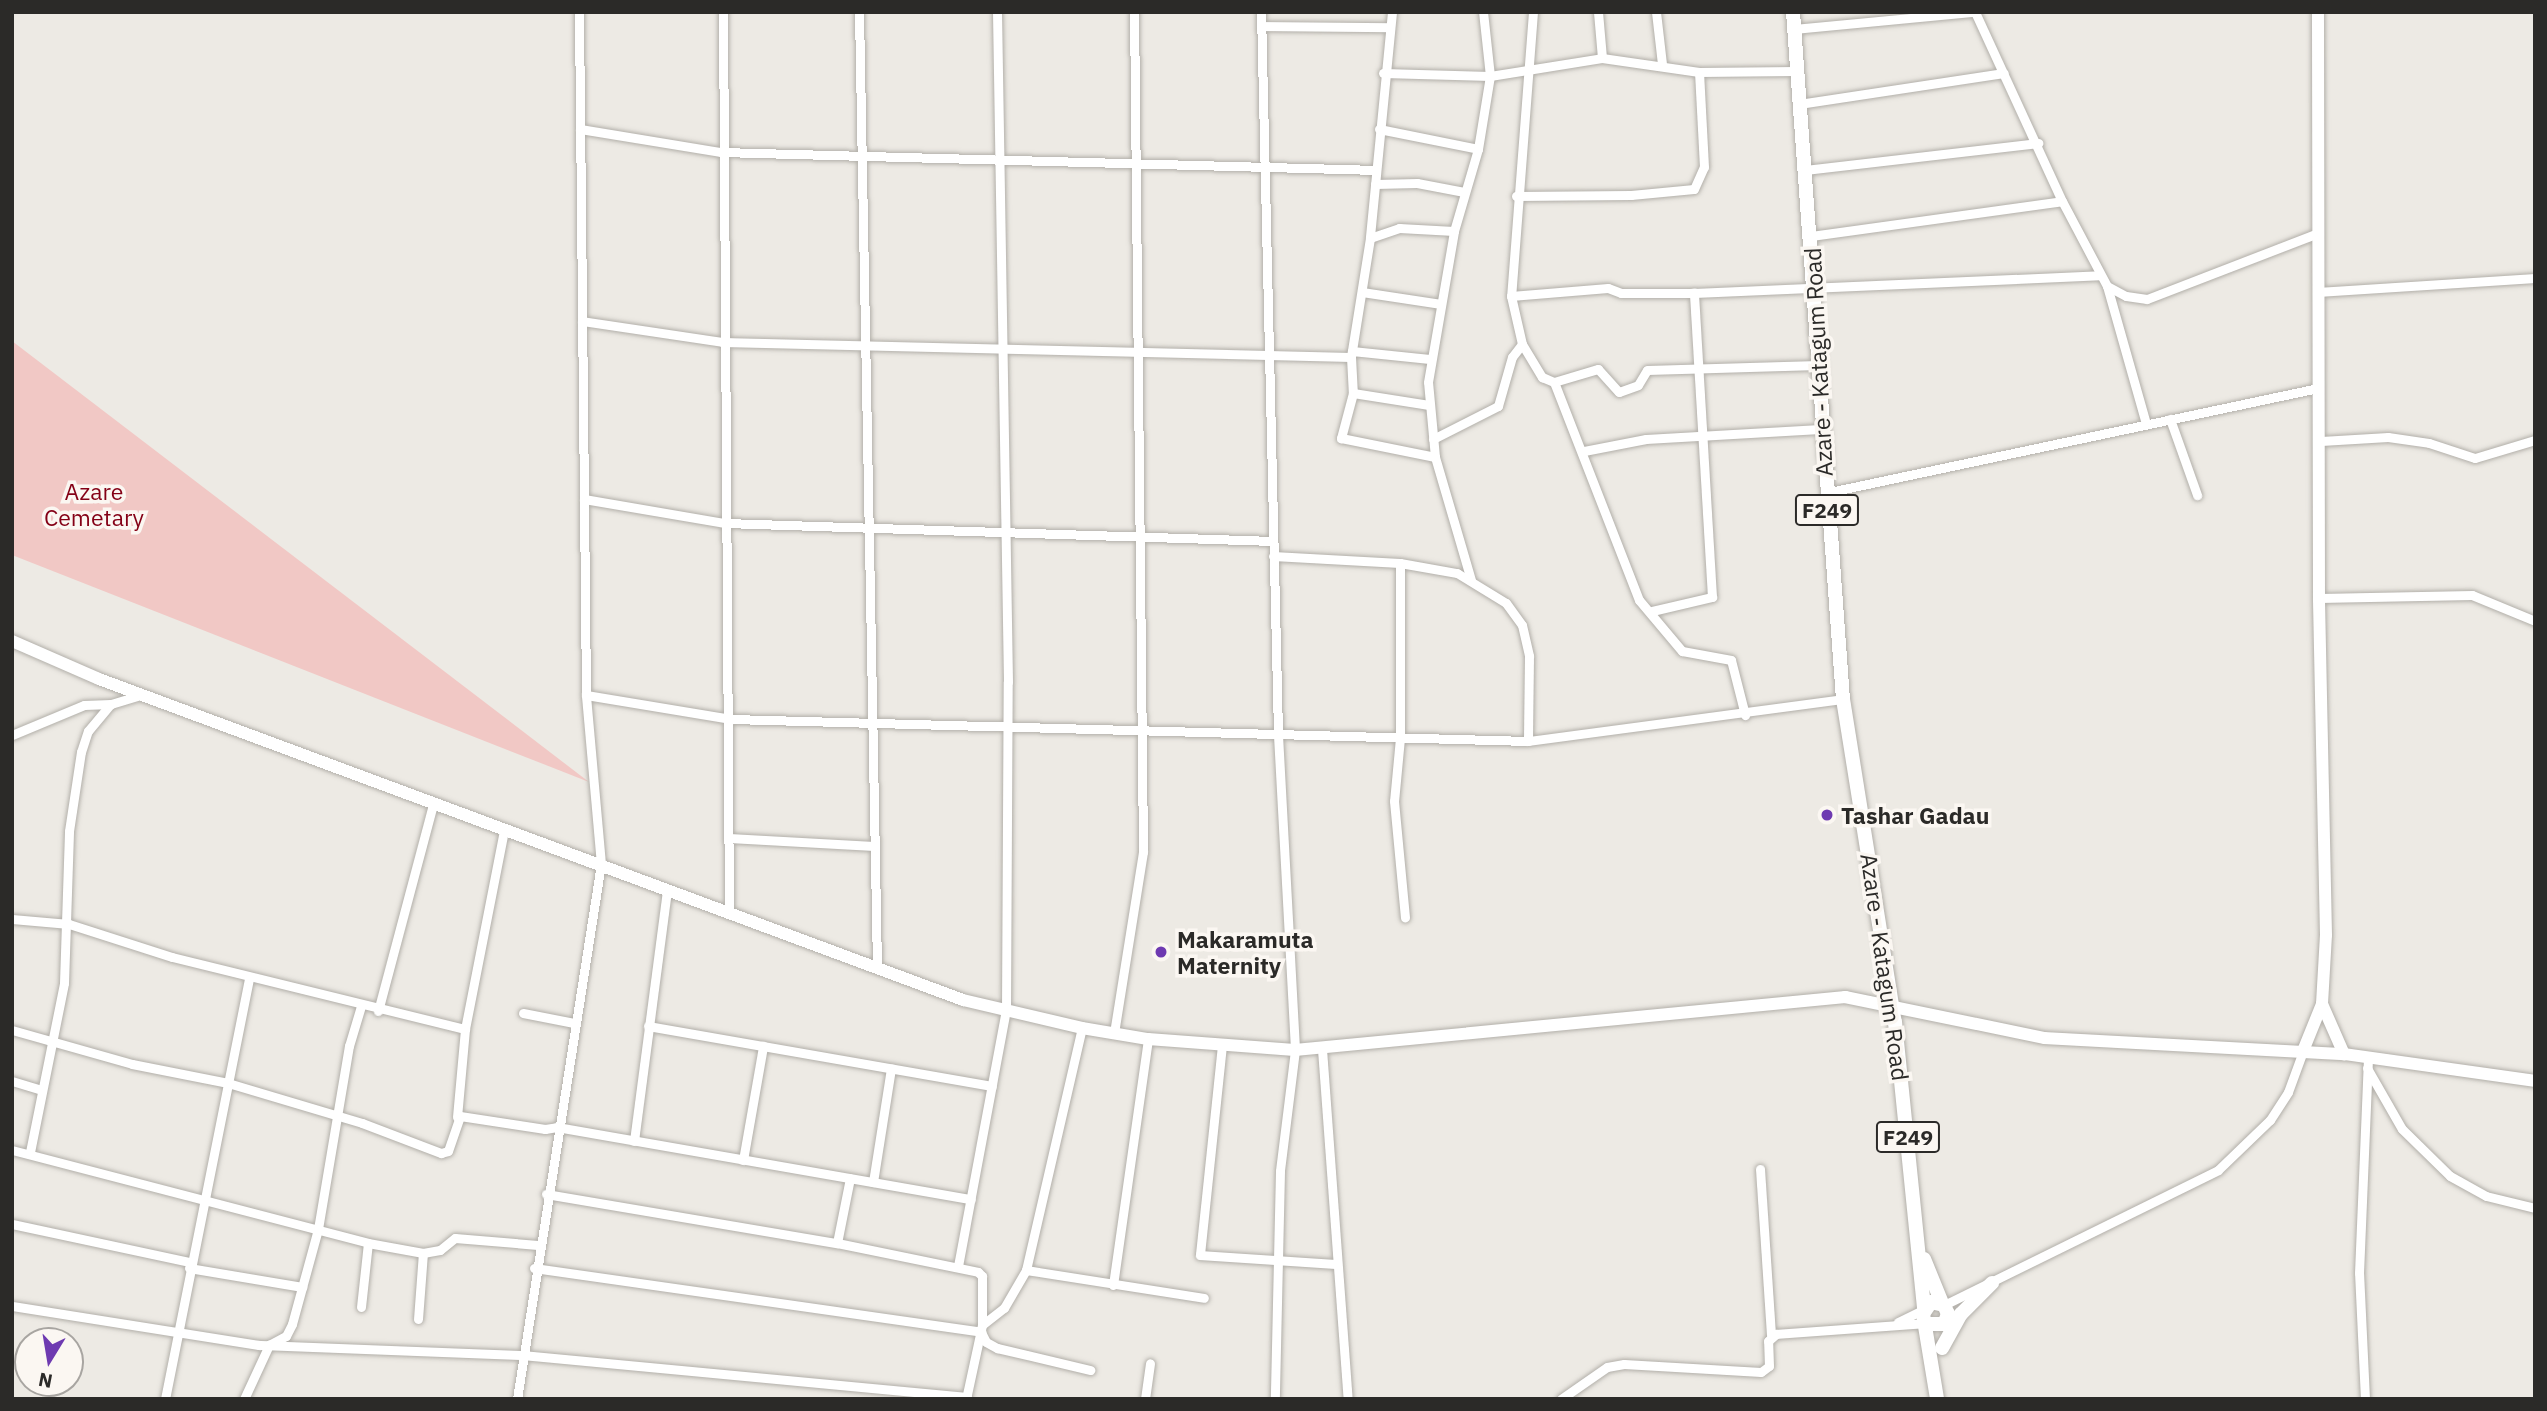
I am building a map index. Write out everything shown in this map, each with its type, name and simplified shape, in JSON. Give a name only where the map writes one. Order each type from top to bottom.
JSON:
[{"type":"main road","name":"Azare - Katagum Road","points":[[1793,12],[1811,236],[1820,429],[1843,699],[1892,1004],[1921,1253],[1925,1317],[1937,1392]]},
{"type":"main road","name":"Azare - Katagum Road","points":[[1921,1253],[1948,1314],[1944,1324],[1937,1392]]},
{"type":"main road","points":[[1942,1348],[1961,1314],[1992,1283]]},
{"type":"main road","points":[[1943,1304],[1931,1302],[1925,1317],[1944,1324]]},
{"type":"street","points":[[517,1399],[534,1268],[600,864],[586,695],[579,12]]},
{"type":"street","points":[[723,12],[722,342],[731,719],[729,914]]},
{"type":"street","points":[[859,12],[865,528],[877,968]]},
{"type":"street","points":[[958,1266],[1006,1010],[1007,727],[997,12]]},
{"type":"street","points":[[1114,1033],[1143,852],[1142,537],[1134,12]]},
{"type":"street","points":[[1261,12],[1268,169],[1278,735],[1295,1051],[1280,1171],[1275,1399]]},
{"type":"street","points":[[1392,12],[1383,73],[1370,238],[1352,354],[1353,393],[1341,438],[1435,457]]},
{"type":"street","points":[[1471,580],[1435,457],[1429,405],[1430,359],[1454,232],[1478,149],[1490,76],[1483,12]]},
{"type":"street","points":[[1533,12],[1532,68],[1516,196],[1511,296],[1522,344],[1542,377],[1554,382],[1598,369],[1619,392],[1638,385],[1647,370],[1818,365]]},
{"type":"street","points":[[1598,12],[1602,58]]},
{"type":"street","points":[[1656,12],[1662,64]]},
{"type":"street","points":[[1793,29],[1974,12],[2038,143],[2062,201],[2107,286],[2146,424]]},
{"type":"street","points":[[1943,1304],[1992,1283],[2218,1170],[2270,1120],[2287,1092],[2322,1004],[2327,837],[2319,598],[2321,441],[2318,388],[2318,12]]},
{"type":"street","points":[[1261,26],[1388,27]]},
{"type":"street","points":[[1383,73],[1490,76],[1602,58],[1662,64],[1699,72],[1796,71]]},
{"type":"street","points":[[1516,196],[1631,195],[1694,189],[1704,167],[1699,72]]},
{"type":"street","points":[[1799,104],[2004,73]]},
{"type":"street","points":[[1379,129],[1478,149]]},
{"type":"street","points":[[580,130],[721,152],[862,153],[999,162],[1376,170]]},
{"type":"street","points":[[1805,170],[2038,143]]},
{"type":"street","points":[[1375,184],[1417,183],[1464,192]]},
{"type":"street","points":[[1811,236],[2062,201]]},
{"type":"street","points":[[1370,238],[1399,228],[1454,232]]},
{"type":"street","points":[[2107,286],[2126,296],[2147,299],[2318,233]]},
{"type":"street","points":[[1511,296],[1608,288],[1621,293],[1694,293],[2100,275]]},
{"type":"street","points":[[2318,292],[2535,278]]},
{"type":"street","points":[[1362,292],[1441,304]]},
{"type":"street","points":[[1652,611],[1712,597],[1694,293]]},
{"type":"street","points":[[2112,301],[2126,296]]},
{"type":"street","points":[[582,321],[722,342],[1352,354],[1430,359]]},
{"type":"street","points":[[1433,439],[1498,406],[1512,357],[1522,344]]},
{"type":"street","points":[[1554,382],[1584,451],[1639,600],[1652,611],[1682,651],[1731,660],[1745,715]]},
{"type":"street","points":[[1825,493],[2318,388]]},
{"type":"street","points":[[1353,393],[1429,405]]},
{"type":"street","points":[[2170,419],[2197,495]]},
{"type":"street","points":[[1584,451],[1646,439],[1820,429]]},
{"type":"street","points":[[2321,441],[2388,437],[2429,443],[2475,458],[2535,440]]},
{"type":"street","points":[[584,499],[725,523],[1273,541]]},
{"type":"street","points":[[1273,556],[1400,563],[1471,580],[1506,603],[1522,625],[1529,656],[1528,741]]},
{"type":"street","points":[[1400,563],[1400,738],[1394,802],[1405,917]]},
{"type":"street","points":[[2319,598],[2472,595],[2535,621]]},
{"type":"street","points":[[12,641],[141,695],[877,968],[1006,1010],[1082,1028],[1148,1039],[1295,1051],[1824,998],[1892,1004],[1971,1026],[2045,1038],[2344,1054],[2367,1062],[2535,1081]]},
{"type":"street","points":[[12,735],[84,705],[111,704],[141,695]]},
{"type":"street","points":[[586,695],[731,719],[1528,741],[1745,715],[1843,699]]},
{"type":"street","points":[[30,1152],[53,1039],[69,924],[69,831],[76,779],[88,731],[111,704]]},
{"type":"street","points":[[378,1011],[433,805]]},
{"type":"street","points":[[12,1030],[53,1039],[110,1058],[228,1083],[338,1115],[446,1153],[457,1117],[465,1029],[504,830]]},
{"type":"street","points":[[729,838],[874,846]]},
{"type":"street","points":[[634,1141],[667,892]]},
{"type":"street","points":[[12,919],[69,924],[249,978],[293,985],[378,1011],[465,1029]]},
{"type":"street","points":[[165,1399],[176,1332],[206,1198],[249,978]]},
{"type":"street","points":[[2322,1004],[2344,1054]]},
{"type":"street","points":[[244,1399],[269,1345],[286,1336],[302,1287],[318,1229],[361,1006]]},
{"type":"street","points":[[523,1013],[574,1023]]},
{"type":"street","points":[[648,1026],[992,1086]]},
{"type":"street","points":[[534,1268],[981,1328],[1004,1308],[1026,1270],[1082,1028]]},
{"type":"street","points":[[1113,1285],[1148,1039]]},
{"type":"street","points":[[1222,1045],[1200,1255],[1335,1265]]},
{"type":"street","points":[[743,1160],[763,1046]]},
{"type":"street","points":[[1322,1049],[1335,1265],[1348,1399]]},
{"type":"street","points":[[2367,1062],[2402,1129],[2450,1177],[2486,1196],[2535,1208]]},
{"type":"street","points":[[2365,1399],[2359,1273],[2367,1062]]},
{"type":"street","points":[[873,1182],[891,1068]]},
{"type":"street","points":[[12,1081],[42,1090]]},
{"type":"street","points":[[457,1117],[545,1129],[557,1127],[971,1199]]},
{"type":"street","points":[[12,1150],[30,1152],[368,1243],[423,1253],[440,1250],[455,1238],[538,1245]]},
{"type":"street","points":[[1561,1399],[1607,1367],[1624,1364],[1761,1372],[1769,1366],[1771,1336],[1760,1169]]},
{"type":"street","points":[[837,1243],[850,1178]]},
{"type":"street","points":[[12,1307],[269,1345],[522,1355],[967,1398],[981,1328],[982,1276],[958,1266],[837,1243],[546,1194]]},
{"type":"street","points":[[12,1224],[190,1265],[302,1287]]},
{"type":"street","points":[[362,1307],[368,1243]]},
{"type":"street","points":[[418,1320],[423,1253]]},
{"type":"street","points":[[1026,1270],[1204,1298]]},
{"type":"street","points":[[1771,1336],[1925,1317]]},
{"type":"street","points":[[981,1328],[985,1342],[997,1348],[1090,1370]]},
{"type":"street","points":[[1145,1399],[1150,1363]]},
{"type":"green space","name":"Azare Cemetary","points":[[12,341],[589,782],[12,555]]},
{"type":"place","name":"Tashar Gadau","points":[[1827,815]]},
{"type":"place","name":"Makaramuta Maternity","points":[[1161,952]]}]
